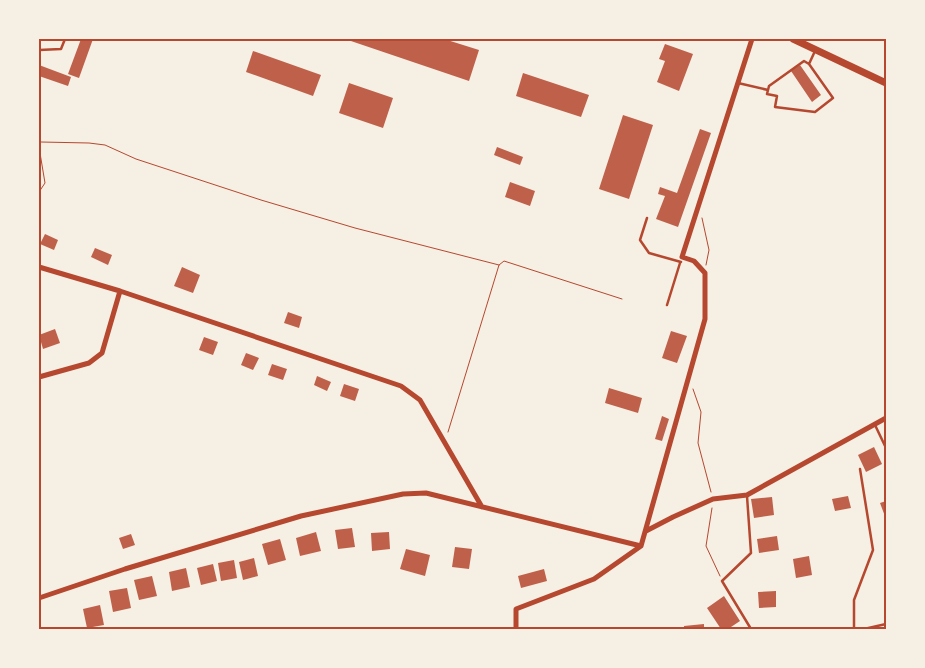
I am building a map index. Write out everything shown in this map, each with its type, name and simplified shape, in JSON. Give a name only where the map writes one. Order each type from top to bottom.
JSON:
[{"type":"street","points":[[516,629],[516,609],[594,579],[641,546],[705,319],[705,273],[694,261],[681,260],[752,39]]},
{"type":"street","points":[[793,39],[886,83]]},
{"type":"street","points":[[39,267],[120,291],[402,386],[420,400],[482,507]]},
{"type":"street","points":[[39,376],[89,363],[102,353],[120,291]]},
{"type":"street","points":[[646,531],[673,516],[713,499],[747,494],[886,418]]},
{"type":"street","points":[[39,598],[125,569],[301,516],[403,494],[426,493],[641,546]]},
{"type":"lane","points":[[39,50],[61,50],[65,39]]},
{"type":"lane","points":[[809,64],[816,50]]},
{"type":"lane","points":[[804,61],[809,64],[833,98],[814,112],[775,107],[777,96],[768,94],[768,90],[769,86],[804,61]]},
{"type":"lane","points":[[738,83],[768,90]]},
{"type":"lane","points":[[648,218],[640,240],[644,247],[649,253],[681,260],[667,304]]},
{"type":"lane","points":[[875,425],[886,448]]},
{"type":"lane","points":[[854,629],[854,600],[873,550],[860,469]]},
{"type":"lane","points":[[747,494],[751,553],[722,581],[751,629]]},
{"type":"lane","points":[[864,629],[886,624]]},
{"type":"path","points":[[39,140],[41,142],[105,145],[136,159],[261,200],[355,228],[499,265]]},
{"type":"path","points":[[39,147],[45,183],[39,192]]},
{"type":"path","points":[[699,205],[709,250],[705,273]]},
{"type":"path","points":[[444,442],[499,265],[504,261],[622,299]]},
{"type":"path","points":[[689,379],[701,412],[698,443],[713,499],[706,546],[722,581]]},
{"type":"building","points":[[81,39],[93,39],[79,78],[68,74]]},
{"type":"building","points":[[345,39],[444,39],[479,50],[469,81]]},
{"type":"building","points":[[665,44],[693,54],[679,91],[657,82],[665,61],[659,59]]},
{"type":"building","points":[[253,51],[321,75],[313,96],[246,72]]},
{"type":"building","points":[[39,65],[71,77],[68,86],[39,76]]},
{"type":"building","points":[[800,65],[821,95],[812,102],[791,71]]},
{"type":"building","points":[[523,73],[589,95],[581,117],[516,96]]},
{"type":"building","points":[[349,83],[393,98],[383,128],[339,113]]},
{"type":"building","points":[[623,115],[653,125],[629,199],[599,189]]},
{"type":"building","points":[[700,129],[711,133],[678,227],[656,219],[665,196],[658,194],[660,187],[677,193]]},
{"type":"building","points":[[497,147],[523,157],[520,165],[494,155]]},
{"type":"building","points":[[510,182],[535,191],[530,206],[505,197]]},
{"type":"building","points":[[45,234],[58,240],[54,250],[40,244]]},
{"type":"building","points":[[95,248],[112,255],[108,265],[91,257]]},
{"type":"building","points":[[182,267],[200,275],[193,293],[174,286]]},
{"type":"building","points":[[288,312],[302,317],[299,328],[284,323]]},
{"type":"building","points":[[55,329],[60,343],[43,349],[39,335]]},
{"type":"building","points":[[671,331],[687,336],[677,363],[662,358]]},
{"type":"building","points":[[204,337],[218,342],[213,355],[199,350]]},
{"type":"building","points":[[246,353],[259,358],[253,370],[241,365]]},
{"type":"building","points":[[272,364],[287,369],[283,380],[268,375]]},
{"type":"building","points":[[317,376],[331,382],[327,391],[314,385]]},
{"type":"building","points":[[344,384],[359,389],[355,401],[340,396]]},
{"type":"building","points":[[609,388],[642,398],[638,413],[605,403]]},
{"type":"building","points":[[662,416],[669,419],[662,441],[655,439]]},
{"type":"building","points":[[874,447],[882,464],[866,472],[858,455]]},
{"type":"building","points":[[848,496],[851,508],[835,511],[832,499]]},
{"type":"building","points":[[772,497],[774,515],[754,518],[751,499]]},
{"type":"building","points":[[886,501],[886,519],[880,503]]},
{"type":"building","points":[[352,528],[355,547],[338,549],[335,530]]},
{"type":"building","points":[[316,532],[321,551],[300,556],[296,538]]},
{"type":"building","points":[[389,532],[390,549],[372,551],[371,533]]},
{"type":"building","points":[[131,534],[135,545],[123,549],[119,538]]},
{"type":"building","points":[[777,536],[779,550],[759,553],[757,539]]},
{"type":"building","points":[[280,539],[286,560],[268,565],[262,544]]},
{"type":"building","points":[[455,547],[472,549],[469,569],[452,567]]},
{"type":"building","points":[[406,549],[430,555],[425,576],[400,569]]},
{"type":"building","points":[[809,556],[812,575],[796,578],[793,559]]},
{"type":"building","points":[[254,558],[258,576],[243,580],[239,562]]},
{"type":"building","points":[[234,560],[237,578],[221,581],[218,563]]},
{"type":"building","points":[[213,564],[217,581],[201,585],[197,568]]},
{"type":"building","points":[[186,568],[190,587],[172,591],[169,572]]},
{"type":"building","points":[[544,569],[547,581],[521,588],[518,576]]},
{"type":"building","points":[[152,576],[157,596],[139,600],[134,580]]},
{"type":"building","points":[[127,588],[131,608],[113,612],[109,591]]},
{"type":"building","points":[[776,591],[776,607],[759,608],[758,592]]},
{"type":"building","points":[[724,596],[740,621],[728,629],[721,629],[707,608]]},
{"type":"building","points":[[100,605],[104,625],[87,628],[83,609]]},
{"type":"building","points":[[704,624],[704,629],[684,629],[684,626]]}]
